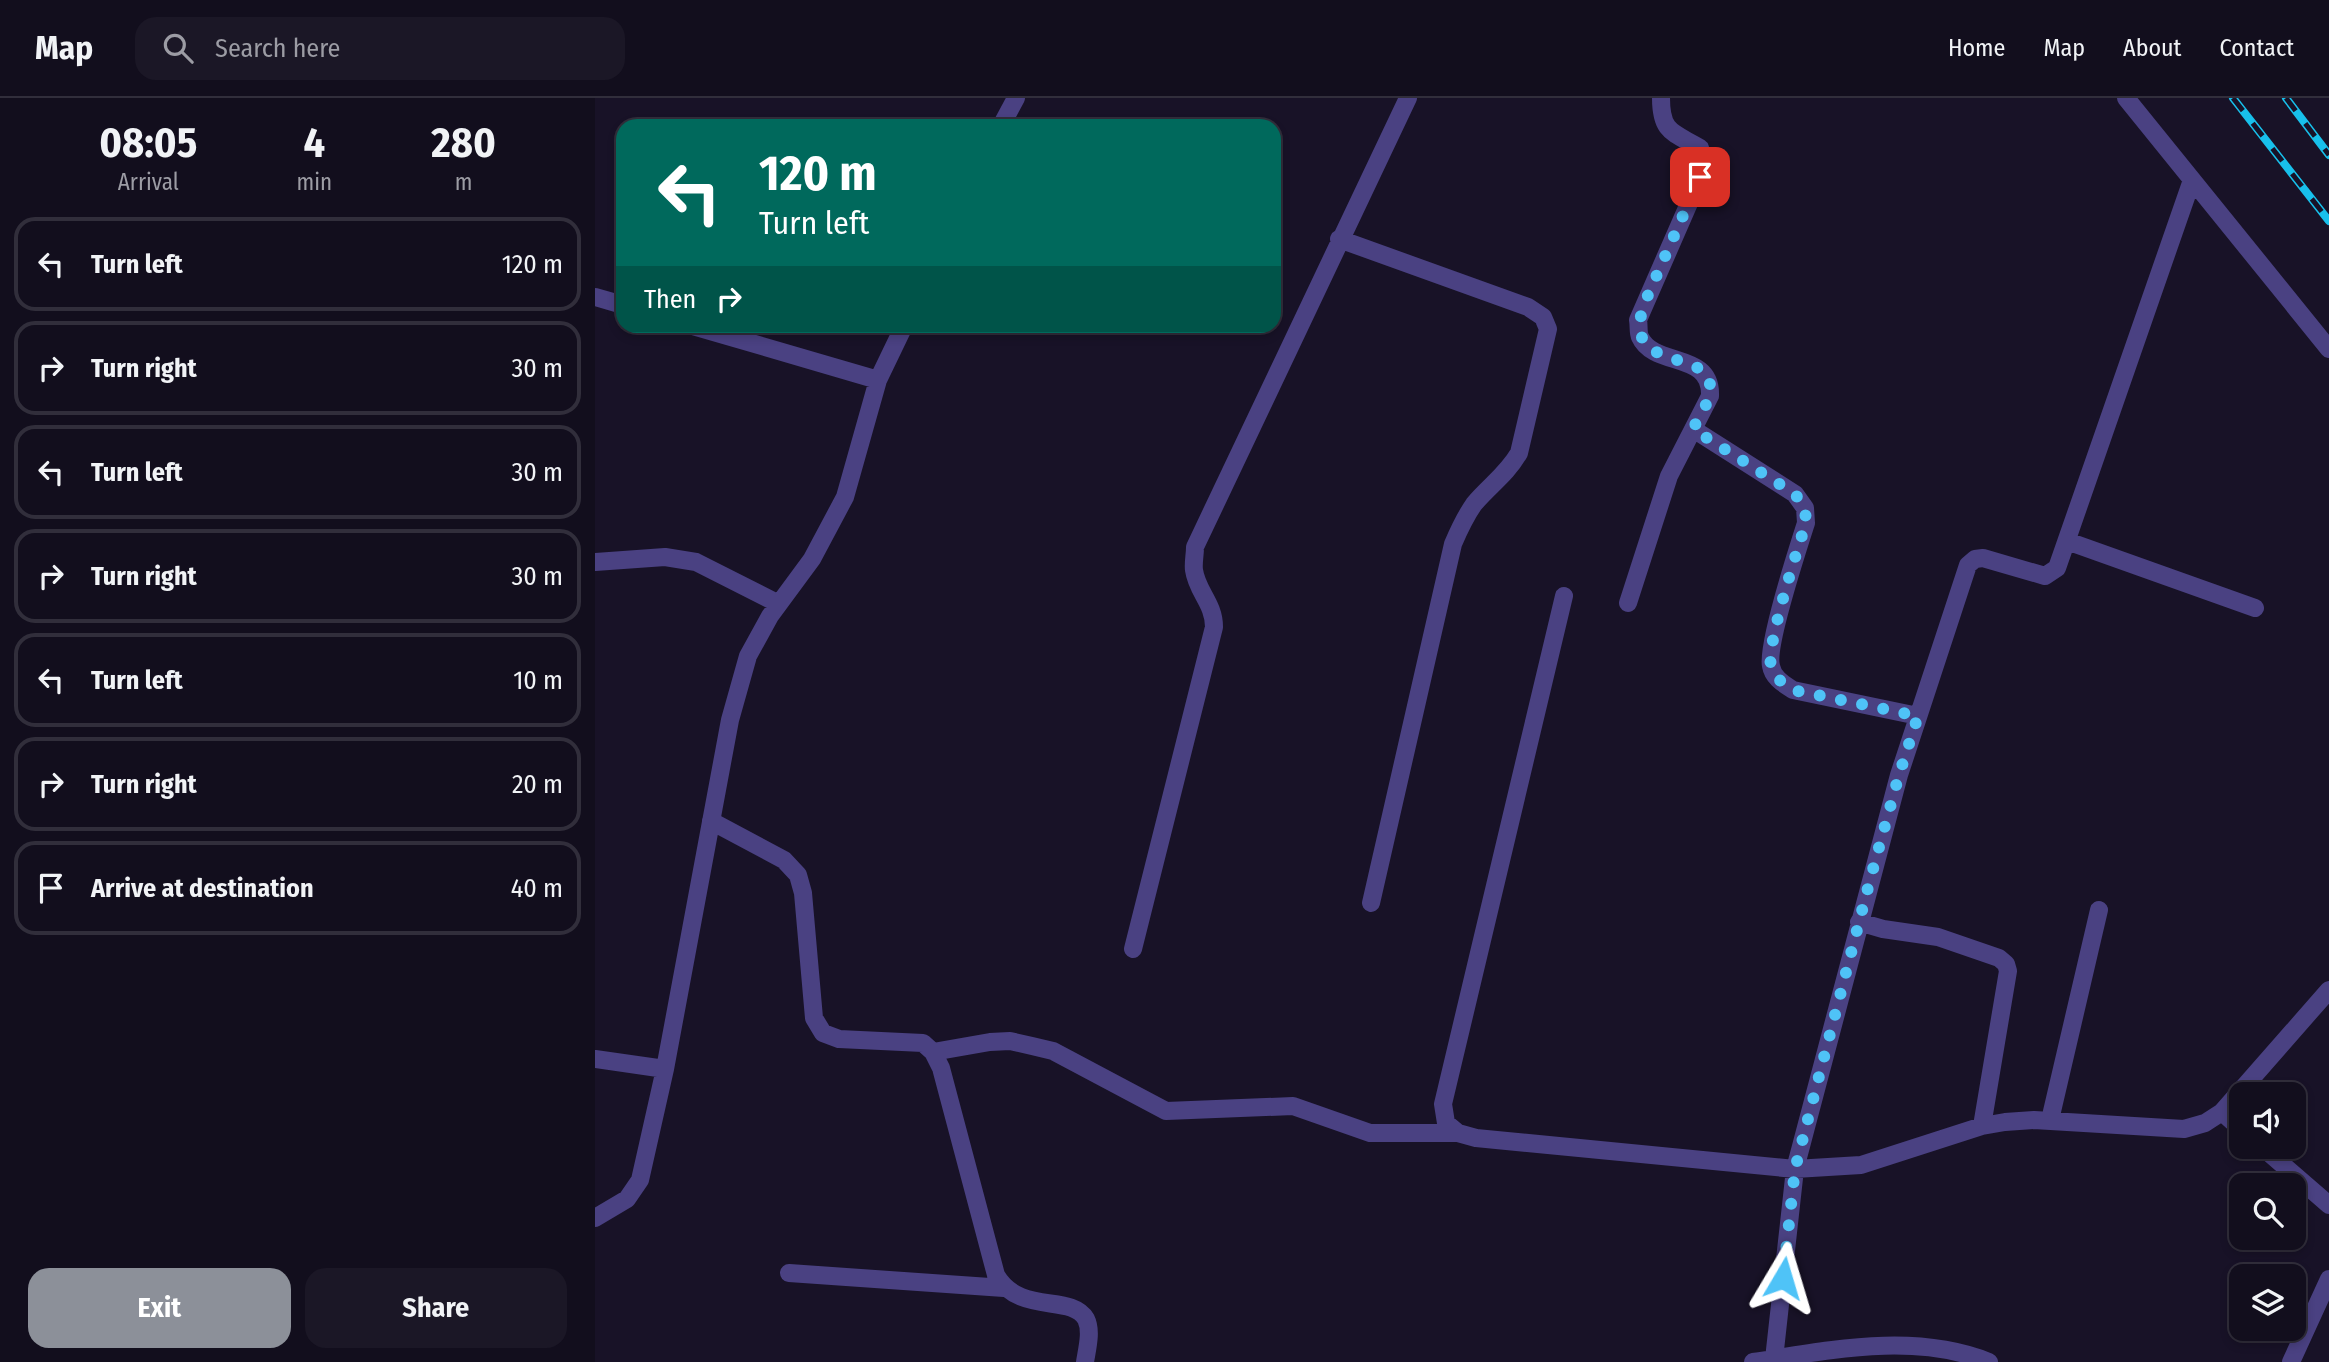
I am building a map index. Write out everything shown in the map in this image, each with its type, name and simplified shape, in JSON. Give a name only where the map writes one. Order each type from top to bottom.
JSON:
[{"type":"street","points":[[1005,119],[1016,98]]},
{"type":"street","points":[[1133,949],[1214,627],[1214,612],[1194,569],[1195,547],[1408,98]]},
{"type":"street","points":[[1628,603],[1669,476],[1710,396],[1710,382],[1704,372],[1649,348],[1640,337],[1638,320],[1700,177],[1703,162],[1700,148],[1669,131],[1661,118],[1661,98]]},
{"type":"street","points":[[2126,98],[2329,349]]},
{"type":"street","points":[[1774,1359],[1795,1169],[1899,775],[1968,565],[1975,559],[1983,558],[2046,576],[2051,575],[2057,568],[2192,180]]},
{"type":"street","points":[[1339,239],[1528,307],[1542,317],[1548,330],[1519,453],[1508,471],[1476,503],[1462,522],[1453,544],[1371,903]]},
{"type":"street","points":[[595,297],[616,303]]},
{"type":"street","points":[[717,333],[878,380]]},
{"type":"street","points":[[595,1218],[627,1199],[640,1180],[665,1069],[730,720],[748,656],[779,604],[812,559],[845,497],[878,380],[901,333]]},
{"type":"street","points":[[1693,429],[1795,494],[1805,508],[1806,523],[1772,644],[1770,666],[1778,680],[1793,690],[1918,716]]},
{"type":"street","points":[[2067,541],[2255,608]]},
{"type":"street","points":[[595,562],[665,556],[697,562],[779,604]]},
{"type":"street","points":[[1458,1133],[1446,1123],[1443,1104],[1564,596]]},
{"type":"street","points":[[711,821],[784,860],[798,875],[803,893],[814,1018],[823,1033],[839,1039],[923,1043],[933,1052],[941,1069],[996,1275],[1003,1288]]},
{"type":"street","points":[[2050,1121],[2098,910]]},
{"type":"street","points":[[1859,922],[1883,929],[1938,937],[1999,958],[2006,964],[2008,971],[1982,1125]]},
{"type":"street","points":[[933,1052],[990,1041],[1010,1041],[1053,1051],[1166,1111],[1293,1106],[1370,1133],[1458,1133],[1476,1138],[1795,1169],[1861,1165],[1982,1125],[2050,1121],[2184,1129],[2205,1123],[2222,1112],[2329,990]]},
{"type":"street","points":[[595,1059],[665,1069]]},
{"type":"street","points":[[2222,1112],[2229,1118]]},
{"type":"street","points":[[2276,1159],[2329,1205]]},
{"type":"street","points":[[789,1273],[1003,1288],[1018,1297],[1079,1310],[1087,1320],[1089,1335],[1085,1362]]},
{"type":"street","points":[[2291,1362],[2329,1279]]},
{"type":"street","points":[[1752,1362],[1895,1353],[1930,1345],[1965,1352],[1989,1362]]},
{"type":"railway","points":[[2233,98],[2329,221]]},
{"type":"railway","points":[[2286,98],[2329,155]]},
{"type":"route","points":[[1700,177],[1638,320],[1640,337],[1649,348],[1704,372],[1710,382],[1710,396],[1693,429],[1795,494],[1805,508],[1806,523],[1772,644],[1770,666],[1778,680],[1793,690],[1918,716],[1870,880],[1795,1169],[1783,1278]]}]
